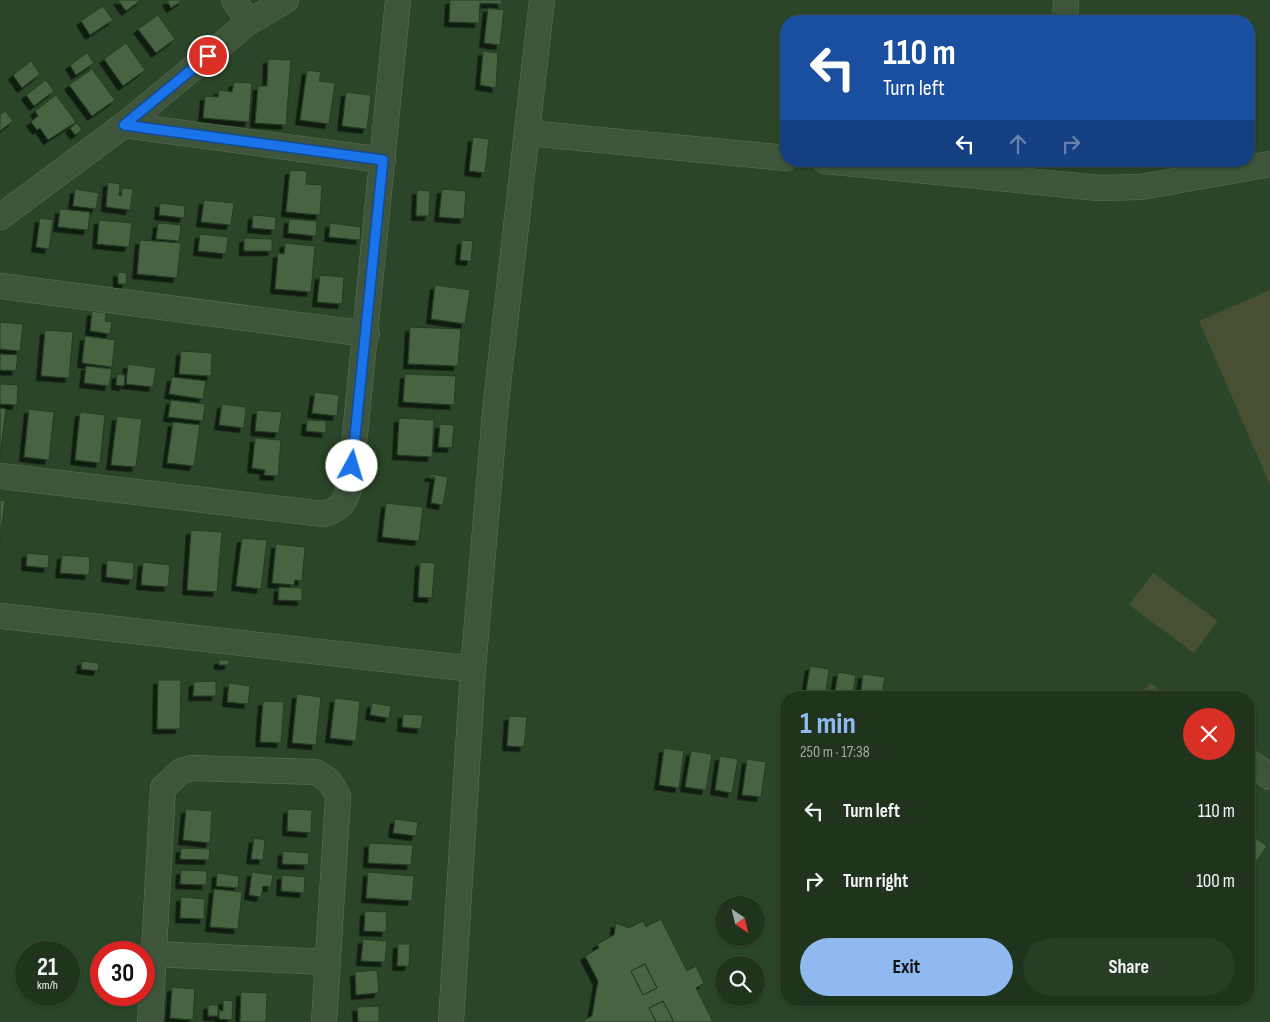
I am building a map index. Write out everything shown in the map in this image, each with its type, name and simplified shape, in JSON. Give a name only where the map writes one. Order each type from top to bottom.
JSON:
[{"type":"street","points":[[234,0],[249,22]]},
{"type":"street","points":[[0,217],[124,125],[249,22],[286,0]]},
{"type":"street","points":[[0,476],[323,514],[335,512],[343,506],[350,485],[367,334],[398,0]]},
{"type":"street","points":[[451,1022],[473,669],[496,402],[542,0]]},
{"type":"street","points":[[1065,15],[1066,0]]},
{"type":"street","points":[[124,125],[383,160]]},
{"type":"street","points":[[528,133],[780,157]]},
{"type":"street","points":[[1255,167],[1270,164]]},
{"type":"street","points":[[947,167],[1049,172],[1099,188],[1141,186],[1252,167]]},
{"type":"street","points":[[0,286],[367,334]]},
{"type":"street","points":[[0,616],[473,669]]},
{"type":"street","points":[[155,941],[163,788],[167,783],[181,771],[192,768],[315,772],[326,777],[338,797],[324,1022]]},
{"type":"street","points":[[155,954],[327,962]]},
{"type":"street","points":[[150,1022],[151,1006]]},
{"type":"green space","points":[[1270,290],[1270,485],[1199,321]]},
{"type":"green space","points":[[1153,573],[1218,621],[1194,653],[1129,605]]},
{"type":"green space","points":[[1150,683],[1161,691],[1143,691]]},
{"type":"building","points":[[118,0],[141,0],[126,11]]},
{"type":"building","points":[[167,0],[183,0],[171,8]]},
{"type":"building","points":[[450,0],[502,0],[502,4],[480,3],[479,23],[449,22]]},
{"type":"building","points":[[103,6],[113,20],[90,35],[81,21]]},
{"type":"building","points":[[488,8],[504,10],[500,45],[484,43]]},
{"type":"building","points":[[158,15],[175,39],[156,53],[138,29]]},
{"type":"building","points":[[126,43],[145,70],[123,86],[104,59]]},
{"type":"building","points":[[483,51],[498,53],[496,88],[480,85]]},
{"type":"building","points":[[87,53],[94,63],[76,75],[70,65]]},
{"type":"building","points":[[268,59],[291,60],[286,125],[255,123],[258,86],[267,86]]},
{"type":"building","points":[[31,61],[40,74],[22,88],[13,75]]},
{"type":"building","points":[[92,69],[115,100],[92,116],[69,85]]},
{"type":"building","points":[[307,70],[321,72],[319,81],[335,83],[329,124],[300,120]]},
{"type":"building","points":[[46,80],[54,91],[34,106],[26,95]]},
{"type":"building","points":[[234,82],[252,83],[249,122],[203,118],[205,96],[218,97],[219,90],[232,92]]},
{"type":"building","points":[[346,92],[371,95],[367,129],[342,126]]},
{"type":"building","points":[[56,95],[76,122],[48,140],[40,128],[37,130],[31,122],[38,116],[35,111]]},
{"type":"building","points":[[5,111],[13,121],[0,131],[0,115]]},
{"type":"building","points":[[77,123],[82,130],[75,135],[70,128]]},
{"type":"building","points":[[473,137],[489,139],[485,173],[469,171]]},
{"type":"building","points":[[290,170],[307,171],[306,184],[322,185],[320,215],[286,212]]},
{"type":"building","points":[[108,182],[120,184],[119,195],[121,196],[122,188],[133,189],[130,210],[106,207]]},
{"type":"building","points":[[75,189],[99,193],[96,209],[73,206]]},
{"type":"building","points":[[442,189],[466,191],[464,219],[439,217]]},
{"type":"building","points":[[417,190],[430,191],[429,216],[416,216]]},
{"type":"building","points":[[204,200],[234,203],[231,225],[201,222]]},
{"type":"building","points":[[160,203],[185,206],[184,218],[159,215]]},
{"type":"building","points":[[60,209],[90,212],[88,230],[58,227]]},
{"type":"building","points":[[253,215],[276,217],[275,230],[252,228]]},
{"type":"building","points":[[40,218],[53,220],[49,249],[36,247]]},
{"type":"building","points":[[289,219],[317,221],[316,236],[288,233]]},
{"type":"building","points":[[99,220],[132,223],[129,247],[97,244]]},
{"type":"building","points":[[158,223],[181,225],[179,241],[156,239]]},
{"type":"building","points":[[330,223],[361,227],[360,240],[329,237]]},
{"type":"building","points":[[200,234],[228,237],[226,254],[198,251]]},
{"type":"building","points":[[244,238],[272,239],[272,251],[244,251]]},
{"type":"building","points":[[140,240],[181,243],[177,278],[137,274]]},
{"type":"building","points":[[462,240],[473,241],[471,261],[460,260]]},
{"type":"building","points":[[285,243],[315,246],[311,292],[275,289],[278,253],[284,254]]},
{"type":"building","points":[[118,272],[127,273],[126,284],[118,284]]},
{"type":"building","points":[[320,275],[344,277],[342,304],[317,302]]},
{"type":"building","points":[[435,285],[470,290],[465,324],[431,319]]},
{"type":"building","points":[[92,311],[106,313],[105,321],[112,322],[110,334],[90,331]]},
{"type":"building","points":[[0,322],[23,324],[20,351],[0,349]]},
{"type":"building","points":[[410,327],[461,329],[458,366],[408,364]]},
{"type":"building","points":[[45,330],[73,332],[69,378],[41,376]]},
{"type":"building","points":[[85,336],[115,340],[112,367],[82,363]]},
{"type":"building","points":[[181,351],[212,353],[211,376],[179,374]]},
{"type":"building","points":[[0,354],[18,355],[16,371],[0,370]]},
{"type":"building","points":[[128,364],[156,368],[153,387],[126,384]]},
{"type":"building","points":[[86,366],[112,369],[109,386],[84,383]]},
{"type":"building","points":[[117,374],[125,375],[124,386],[116,385]]},
{"type":"building","points":[[405,374],[456,376],[454,405],[403,402]]},
{"type":"building","points":[[172,377],[206,381],[203,399],[169,394]]},
{"type":"building","points":[[0,384],[18,385],[17,405],[0,404]]},
{"type":"building","points":[[315,392],[339,395],[337,416],[312,413]]},
{"type":"building","points":[[171,400],[205,404],[203,421],[168,417]]},
{"type":"building","points":[[222,404],[246,407],[244,428],[219,425]]},
{"type":"building","points":[[0,408],[6,409],[0,457]]},
{"type":"building","points":[[29,409],[54,412],[49,460],[24,457]]},
{"type":"building","points":[[257,410],[282,412],[279,433],[255,431]]},
{"type":"building","points":[[80,412],[105,415],[100,463],[75,460]]},
{"type":"building","points":[[117,416],[142,419],[136,467],[111,465]]},
{"type":"building","points":[[399,418],[434,420],[432,457],[397,455]]},
{"type":"building","points":[[307,420],[326,421],[326,433],[306,431]]},
{"type":"building","points":[[173,422],[200,425],[194,466],[167,463]]},
{"type":"building","points":[[440,424],[454,425],[452,448],[438,447]]},
{"type":"building","points":[[255,438],[281,440],[278,476],[264,475],[265,470],[252,468]]},
{"type":"building","points":[[430,474],[448,477],[443,505],[431,503],[435,477],[429,477]]},
{"type":"building","points":[[0,500],[5,501],[0,541]]},
{"type":"building","points":[[386,503],[423,507],[419,541],[382,537]]},
{"type":"building","points":[[191,530],[222,532],[217,592],[187,590]]},
{"type":"building","points":[[242,538],[267,540],[261,589],[236,586]]},
{"type":"building","points":[[276,544],[305,547],[302,581],[295,580],[294,585],[272,583]]},
{"type":"building","points":[[27,553],[49,555],[48,568],[26,566]]},
{"type":"building","points":[[62,555],[90,557],[89,575],[60,573]]},
{"type":"building","points":[[107,560],[134,563],[133,580],[106,577]]},
{"type":"building","points":[[143,562],[170,565],[168,587],[141,585]]},
{"type":"building","points":[[420,562],[435,563],[432,598],[418,597]]},
{"type":"building","points":[[279,587],[302,588],[302,601],[278,600]]},
{"type":"building","points":[[219,660],[229,660],[229,665],[219,665]]},
{"type":"building","points":[[82,661],[99,663],[98,671],[81,669]]},
{"type":"building","points":[[810,666],[829,669],[826,691],[806,691]]},
{"type":"building","points":[[838,672],[856,675],[853,691],[835,691]]},
{"type":"building","points":[[863,674],[885,677],[882,691],[861,691]]},
{"type":"building","points":[[158,680],[181,680],[180,729],[157,729]]},
{"type":"building","points":[[216,681],[216,696],[193,696],[194,682]]},
{"type":"building","points":[[229,683],[250,686],[248,704],[227,702]]},
{"type":"building","points":[[297,694],[321,697],[316,745],[292,743]]},
{"type":"building","points":[[335,698],[360,701],[356,741],[330,738]]},
{"type":"building","points":[[263,701],[284,702],[281,743],[260,742]]},
{"type":"building","points":[[372,703],[391,706],[389,718],[370,715]]},
{"type":"building","points":[[403,714],[423,715],[421,729],[402,727]]},
{"type":"building","points":[[509,716],[527,717],[524,747],[507,746]]},
{"type":"building","points":[[664,748],[684,751],[679,788],[659,785]]},
{"type":"building","points":[[691,751],[712,754],[706,790],[685,787]]},
{"type":"building","points":[[720,756],[738,759],[732,793],[715,790]]},
{"type":"building","points":[[747,759],[766,762],[761,797],[742,795]]},
{"type":"building","points":[[186,809],[212,811],[210,843],[183,840]]},
{"type":"building","points":[[288,809],[312,810],[311,833],[287,831]]},
{"type":"building","points":[[395,819],[418,822],[416,836],[393,833]]},
{"type":"building","points":[[1255,837],[1267,846],[1255,863]]},
{"type":"building","points":[[254,838],[265,840],[263,860],[251,859]]},
{"type":"building","points":[[369,843],[413,845],[411,865],[368,863]]},
{"type":"building","points":[[181,848],[210,849],[209,860],[180,859]]},
{"type":"building","points":[[283,851],[309,853],[308,865],[282,864]]},
{"type":"building","points":[[181,870],[207,871],[206,885],[180,884]]},
{"type":"building","points":[[252,872],[273,875],[271,887],[263,886],[261,897],[249,895]]},
{"type":"building","points":[[368,872],[414,876],[412,901],[366,898]]},
{"type":"building","points":[[217,873],[239,876],[238,888],[216,886]]},
{"type":"building","points":[[282,875],[305,877],[304,893],[281,891]]},
{"type":"building","points":[[214,889],[242,892],[238,929],[210,927]]},
{"type":"building","points":[[181,897],[205,899],[204,919],[180,918]]},
{"type":"building","points":[[365,911],[387,912],[386,932],[364,931]]},
{"type":"building","points":[[661,919],[687,971],[696,966],[704,983],[696,988],[713,1022],[674,1022],[663,1001],[649,1008],[656,1022],[581,1022],[592,1016],[598,981],[585,956],[599,948],[597,944],[614,935],[616,923],[629,928],[643,921],[646,927]],"holes":[[[645,964],[657,988],[643,995],[631,971]]]},
{"type":"building","points":[[363,939],[387,941],[385,962],[361,961]]},
{"type":"building","points":[[398,944],[410,944],[409,966],[397,966]]},
{"type":"building","points":[[645,964],[657,988],[643,995],[631,971]]},
{"type":"building","points":[[377,970],[379,993],[356,995],[355,972]]},
{"type":"building","points":[[172,987],[195,989],[193,1020],[170,1018]]},
{"type":"building","points":[[241,992],[267,993],[266,1022],[240,1022]]},
{"type":"building","points":[[223,1000],[233,1001],[232,1020],[219,1019],[219,1010],[223,1011]]},
{"type":"building","points":[[663,1001],[674,1022],[656,1022],[649,1008]]},
{"type":"building","points":[[208,1005],[218,1005],[218,1016],[208,1016]]},
{"type":"building","points":[[379,1006],[379,1022],[358,1022],[357,1007]]},
{"type":"route","points":[[208,56],[124,125],[383,160],[367,334],[352,466]]}]
